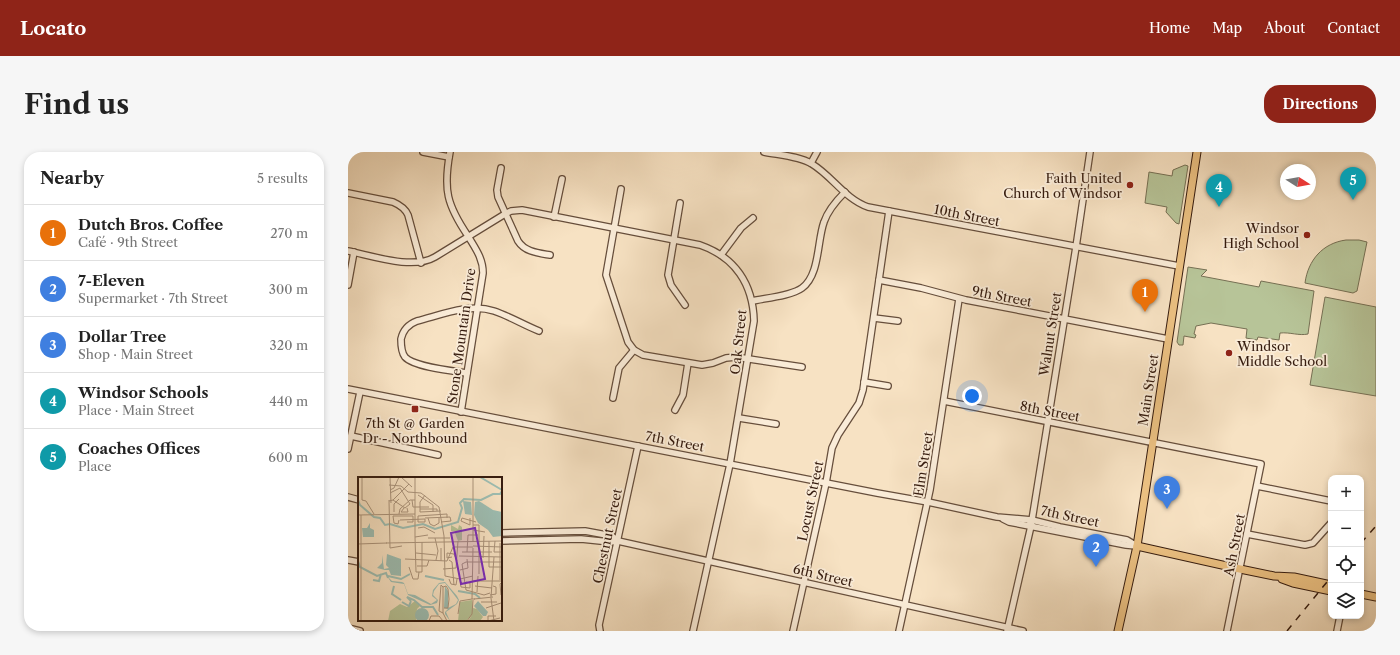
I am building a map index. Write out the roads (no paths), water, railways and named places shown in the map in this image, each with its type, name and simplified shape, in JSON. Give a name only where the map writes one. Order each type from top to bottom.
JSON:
[{"type":"main road","name":"Main Street","points":[[1118,631],[1137,546],[1197,152]]},
{"type":"main road","name":"7th Street","points":[[1137,546],[1274,576]]},
{"type":"main road","points":[[1274,576],[1294,577],[1328,584]]},
{"type":"main road","points":[[1274,576],[1293,583],[1328,590]]},
{"type":"main road","points":[[1364,595],[1376,597]]},
{"type":"street","points":[[423,152],[449,154]]},
{"type":"street","name":"10th Street","points":[[764,152],[798,158],[811,163],[854,201],[862,204],[889,211],[1179,266]]},
{"type":"street","points":[[811,163],[817,152]]},
{"type":"street","name":"Walnut Street","points":[[1007,629],[1031,523],[1090,152]]},
{"type":"street","name":"Stone Mountain Drive","points":[[449,154],[446,174],[448,199],[455,217],[479,254],[483,267],[478,309],[461,412]]},
{"type":"street","points":[[501,168],[497,190],[498,197],[521,246],[527,250],[550,255]]},
{"type":"street","points":[[554,216],[562,179]]},
{"type":"street","points":[[621,189],[606,269],[606,278],[626,338],[634,350],[645,356],[705,365],[730,357],[802,367]]},
{"type":"street","points":[[752,301],[788,293],[801,288],[806,284],[814,271],[824,222],[831,208],[844,192]]},
{"type":"street","points":[[348,193],[400,204],[408,216],[420,262],[404,262],[348,251]]},
{"type":"street","points":[[680,203],[668,275],[671,285],[685,305]]},
{"type":"street","name":"Oak Street","points":[[420,262],[431,260],[505,214],[511,211],[522,210],[700,245],[721,255],[733,265],[748,288],[752,301],[754,321],[739,418],[694,631]]},
{"type":"street","name":"Locust Street","points":[[793,631],[834,441],[861,397],[889,211]]},
{"type":"street","points":[[721,255],[741,228],[752,218]]},
{"type":"street","points":[[348,285],[354,252]]},
{"type":"street","name":"9th Street","points":[[879,280],[921,288],[959,298],[1168,339]]},
{"type":"street","name":"Elm Street","points":[[899,631],[928,502],[959,298]]},
{"type":"street","points":[[467,374],[414,363],[405,357],[401,345],[405,329],[417,321],[467,309],[478,309],[495,311],[539,331]]},
{"type":"street","points":[[874,318],[898,322]]},
{"type":"street","points":[[613,398],[619,368],[634,350]]},
{"type":"street","points":[[675,410],[683,394],[688,363]]},
{"type":"street","points":[[864,382],[888,386]]},
{"type":"street","name":"7th Street","points":[[348,389],[928,502],[997,517],[1127,540],[1137,546]]},
{"type":"street","points":[[348,449],[360,392]]},
{"type":"street","name":"8th Street","points":[[944,402],[1261,464]]},
{"type":"street","points":[[739,418],[776,424]]},
{"type":"street","points":[[351,436],[438,455]]},
{"type":"street","name":"Chestnut Street","points":[[600,631],[599,625],[638,446]]},
{"type":"street","name":"Ash Street","points":[[1226,631],[1261,464]]},
{"type":"street","points":[[1257,486],[1328,500]]},
{"type":"street","points":[[348,497],[358,500]]},
{"type":"street","name":"7th Street","points":[[997,517],[1004,520],[1031,523],[1126,545],[1137,546]]},
{"type":"street","points":[[1247,534],[1306,546],[1313,543],[1328,526]]},
{"type":"street","name":"6th Street","points":[[502,533],[585,531],[612,536],[618,541]]},
{"type":"street","name":"6th Street","points":[[502,542],[581,539],[610,542],[618,541],[1007,629],[1023,631]]},
{"type":"street","points":[[348,560],[358,562]]},
{"type":"street","points":[[1337,631],[1339,619]]},
{"type":"street","points":[[348,628],[360,631]]},
{"type":"railway","points":[[1364,540],[1376,526]]},
{"type":"railway","points":[[1287,631],[1328,581]]},
{"type":"place","name":"Faith United Church of Windsor","points":[[1130,185]]},
{"type":"place","name":"Coaches Offices","points":[[1353,200]]},
{"type":"place","name":"Windsor Schools","points":[[1219,207]]},
{"type":"place","name":"Windsor High School","points":[[1307,235]]},
{"type":"place","name":"Dutch Bros. Coffee","points":[[1145,312]]},
{"type":"place","name":"Windsor Middle School","points":[[1229,353]]},
{"type":"place","name":"7th St @ Garden Dr - Northbound","points":[[415,409]]},
{"type":"place","name":"Dollar Tree","points":[[1167,509]]},
{"type":"place","name":"7-Eleven","points":[[1096,567]]}]
